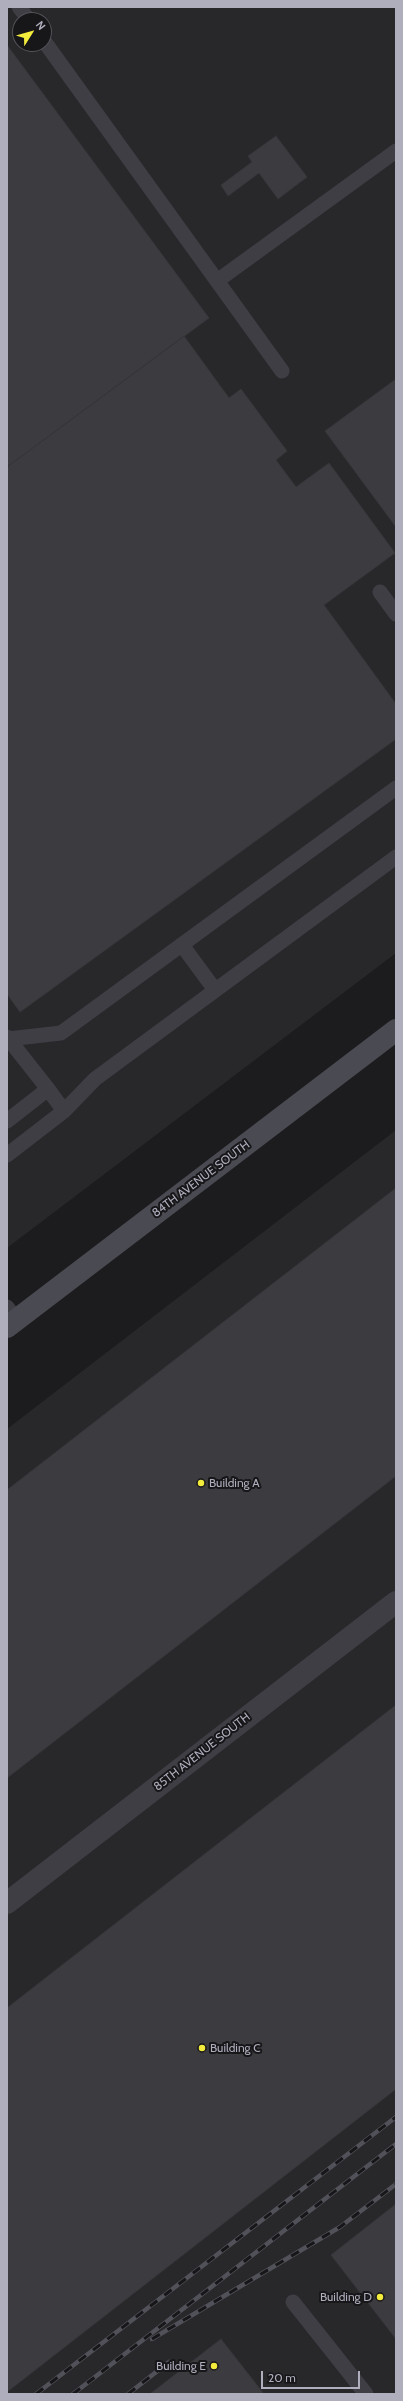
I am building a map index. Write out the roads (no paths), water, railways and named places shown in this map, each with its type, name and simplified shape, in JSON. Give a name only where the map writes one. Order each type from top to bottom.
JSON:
[{"type":"main road","name":"84TH AVENUE SOUTH","points":[[10,1318],[396,1030]]},
{"type":"street","name":"85TH AVENUE SOUTH","points":[[7,1903],[396,1602]]},
{"type":"lane","points":[[52,52],[282,371]]},
{"type":"lane","points":[[217,281],[396,151]]},
{"type":"lane","points":[[380,592],[396,614]]},
{"type":"lane","points":[[8,1038],[61,1034],[396,788]]},
{"type":"lane","points":[[7,1155],[64,1111],[95,1079],[396,857]]},
{"type":"lane","points":[[182,945],[215,990]]},
{"type":"lane","points":[[8,1038],[64,1111]]},
{"type":"lane","points":[[7,1120],[48,1089]]},
{"type":"lane","points":[[293,2302],[366,2394]]},
{"type":"railway","points":[[36,2394],[396,2117]]},
{"type":"railway","points":[[73,2394],[396,2144]]},
{"type":"railway","points":[[152,2339],[340,2227],[396,2184]]},
{"type":"railway","points":[[128,2394],[169,2362]]},
{"type":"place","name":"Building A","points":[[201,1483]]},
{"type":"place","name":"Building C","points":[[202,2048]]},
{"type":"place","name":"Building D","points":[[380,2297]]},
{"type":"place","name":"Building E","points":[[214,2366]]}]
